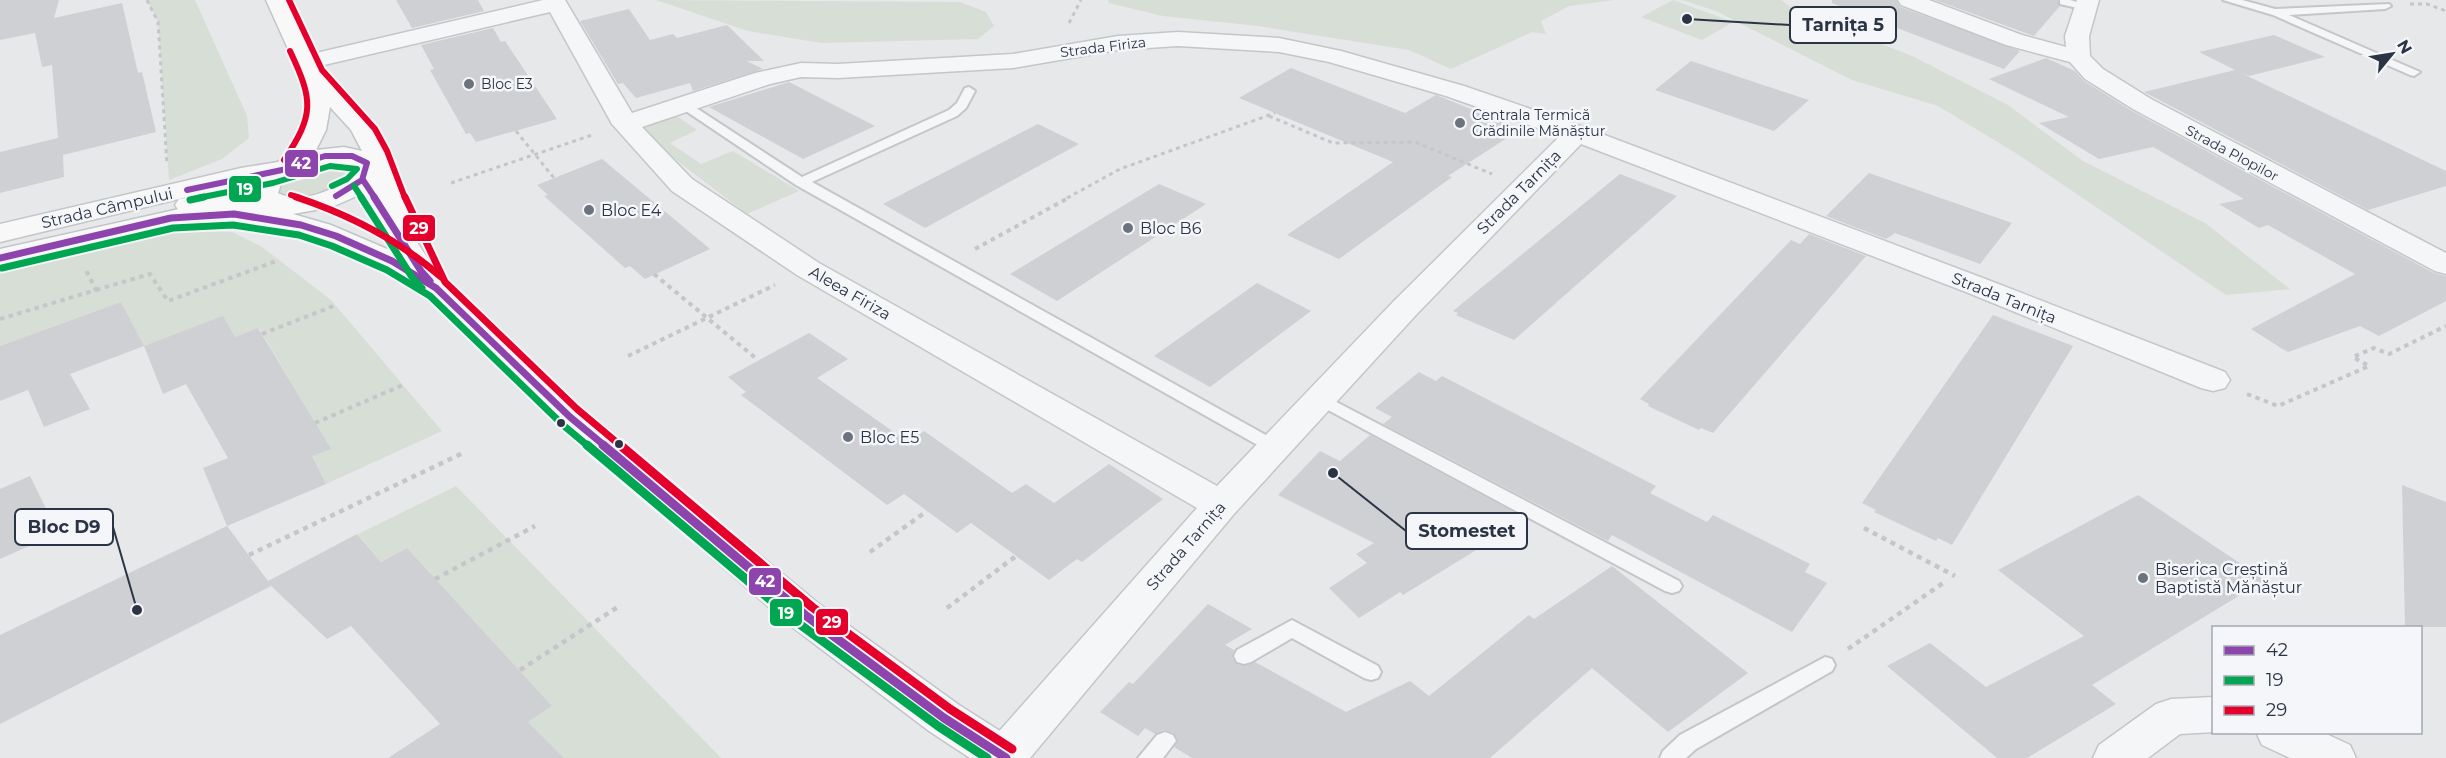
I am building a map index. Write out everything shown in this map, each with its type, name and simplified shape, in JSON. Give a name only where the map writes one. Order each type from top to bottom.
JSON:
[{"type":"main road","points":[[277,0],[313,76],[341,118],[360,169],[428,279]]},
{"type":"main road","points":[[313,76],[319,107],[311,138],[288,168],[270,179],[264,189],[266,198],[327,217],[354,229],[394,252],[428,279],[570,417],[805,615],[944,718],[1005,758]]},
{"type":"main road","points":[[313,76],[366,134],[381,163],[428,279]]},
{"type":"main road","name":"Strada Câmpului","points":[[0,233],[241,176],[288,168],[328,156],[360,169]]},
{"type":"main road","points":[[282,204],[326,200],[345,193],[360,169]]},
{"type":"main road","name":"Strada Câmpului","points":[[0,250],[198,204],[225,201],[282,204]]},
{"type":"main road","points":[[0,258],[171,218],[210,213],[234,214],[301,225],[336,236],[428,279]]},
{"type":"street","points":[[1909,0],[2014,40],[2078,57],[2080,3]]},
{"type":"street","points":[[313,76],[555,2]]},
{"type":"street","name":"Aleea Firiza","points":[[555,2],[625,124],[682,184],[808,269],[1221,505]]},
{"type":"street","name":"Strada Firiza","points":[[625,124],[764,78],[801,70],[838,71],[1013,61],[1118,43],[1178,39],[1279,45],[1333,56],[1455,91],[1577,134]]},
{"type":"street","name":"Strada Plopilor","points":[[2078,57],[2094,74],[2142,104],[2442,260]]},
{"type":"street","name":"Strada Tarnița","points":[[1005,758],[1221,505],[1404,309],[1577,134],[1977,286],[2213,380]]},
{"type":"street","points":[[2115,758],[2171,717],[2212,715]]},
{"type":"street","points":[[2281,734],[2334,758]]},
{"type":"lane","points":[[2229,0],[2275,12],[2414,72]]},
{"type":"lane","points":[[2275,12],[2385,6]]},
{"type":"lane","points":[[801,182],[953,112],[962,105],[969,91]]},
{"type":"lane","points":[[683,105],[801,182],[1276,448]]},
{"type":"lane","points":[[1321,399],[1672,586]]},
{"type":"lane","points":[[1244,656],[1292,628],[1371,672]]},
{"type":"lane","points":[[1671,758],[1688,742],[1825,664]]},
{"type":"lane","points":[[1149,758],[1165,741]]},
{"type":"path","points":[[147,0],[158,22],[168,172]]},
{"type":"path","points":[[2385,6],[2427,4],[2446,11]]},
{"type":"path","points":[[949,264],[1120,169],[1275,113]]},
{"type":"path","points":[[1268,115],[1333,143],[1415,142],[1524,187]]},
{"type":"path","points":[[451,183],[625,124]]},
{"type":"path","points":[[516,131],[554,178]]},
{"type":"path","points":[[0,319],[150,274],[168,301],[279,260]]},
{"type":"path","points":[[82,261],[96,290]]},
{"type":"path","points":[[628,356],[808,269]]},
{"type":"path","points":[[654,274],[758,360]]},
{"type":"path","points":[[262,334],[336,305]]},
{"type":"path","points":[[2278,406],[2369,366],[2353,357],[2374,348],[2389,354],[2446,326]]},
{"type":"path","points":[[315,423],[403,385]]},
{"type":"path","points":[[249,555],[463,453]]},
{"type":"path","points":[[870,552],[927,511]]},
{"type":"path","points":[[435,579],[535,525]]},
{"type":"path","points":[[1864,528],[1955,576]]},
{"type":"path","points":[[947,608],[1016,556]]},
{"type":"path","points":[[1825,664],[1946,580]]},
{"type":"path","points":[[520,670],[621,605]]},
{"type":"shaded area","points":[[147,0],[195,0],[247,116],[249,138],[222,159],[169,180],[158,22]]},
{"type":"shaded area","points":[[656,0],[960,2],[986,12],[994,26],[978,39],[821,43],[748,31]]},
{"type":"shaded area","points":[[1108,0],[1614,0],[1569,6],[1541,21],[1546,34],[1532,32],[1451,69],[1409,50],[1258,26],[1163,16],[1109,3]]},
{"type":"shaded area","points":[[1673,0],[1733,22],[1702,40],[1641,17]]},
{"type":"shaded area","points":[[1682,0],[1781,0],[1794,10],[1912,56],[2008,105],[2083,161],[2205,223],[2290,289],[2226,295],[2019,155],[1938,106],[1852,80],[1716,11]]},
{"type":"shaded area","points":[[674,114],[697,130],[670,143],[701,164],[733,151],[799,191],[747,214],[637,130]]},
{"type":"shaded area","points":[[353,162],[357,179],[312,199],[279,196],[275,186],[301,166]]},
{"type":"shaded area","points":[[169,231],[232,232],[262,247],[331,300],[442,431],[326,484],[312,456],[330,448],[259,328],[235,337],[223,317],[144,346],[121,302],[0,346],[0,271]]},
{"type":"shaded area","points":[[456,486],[721,758],[561,758],[562,756],[528,722],[552,706],[407,548],[381,562],[358,534]]},
{"type":"building","points":[[0,0],[59,0],[54,18],[122,3],[138,73],[142,72],[156,132],[63,155],[64,177],[0,193],[0,152],[58,138],[52,65],[42,67],[35,33],[0,40]]},
{"type":"building","points":[[396,0],[478,0],[484,11],[412,28]]},
{"type":"building","points":[[1832,0],[1896,0],[1900,7],[2020,51],[2004,69],[1832,3]]},
{"type":"building","points":[[1935,0],[2058,0],[2060,6],[2034,36]]},
{"type":"building","points":[[629,9],[650,40],[673,34],[677,38],[727,25],[764,61],[747,61],[763,69],[693,91],[690,83],[636,98],[623,83],[618,84],[580,21]]},
{"type":"building","name":"Bloc E3","points":[[493,28],[501,42],[505,41],[557,119],[476,142],[470,133],[466,134],[430,70],[434,69],[421,45]]},
{"type":"building","points":[[2274,35],[2325,57],[2249,76],[2241,73],[2446,171],[2446,186],[2368,210],[2144,92],[2235,70],[2199,52]]},
{"type":"building","points":[[2046,58],[2075,71],[2084,81],[2132,111],[2434,273],[2446,276],[2446,301],[2379,336],[2360,326],[2288,352],[2281,348],[2251,329],[2355,274],[2268,225],[2259,228],[2219,204],[2244,199],[2153,147],[2099,159],[2039,123],[2069,117],[1989,79]]},
{"type":"building","points":[[1691,61],[1809,100],[1774,131],[1655,90]]},
{"type":"building","points":[[1291,68],[1405,113],[1436,95],[1521,129],[1448,176],[1452,177],[1339,259],[1287,235],[1393,162],[1239,98]]},
{"type":"building","points":[[789,82],[875,126],[803,159],[709,107]]},
{"type":"building","points":[[1038,124],[1079,144],[925,228],[883,204]]},
{"type":"building","name":"Bloc E4","points":[[602,159],[710,249],[645,279],[630,266],[625,268],[544,196],[548,195],[537,185]]},
{"type":"building","points":[[1869,173],[2012,223],[1980,264],[1895,233],[1886,239],[1826,216]]},
{"type":"building","points":[[1620,174],[1677,196],[1514,340],[1456,315],[1458,313],[1453,311]]},
{"type":"building","name":"Bloc B6","points":[[1159,184],[1206,204],[1057,301],[1010,274]]},
{"type":"building","points":[[1809,234],[1866,256],[1713,433],[1701,428],[1699,430],[1648,406],[1649,404],[1640,399],[1791,240],[1800,244]]},
{"type":"building","points":[[1257,283],[1311,311],[1210,387],[1154,356]]},
{"type":"building","points":[[121,302],[144,346],[70,374],[90,409],[44,427],[28,390],[0,401],[0,346]]},
{"type":"building","points":[[1993,315],[2073,346],[1952,545],[1938,538],[1936,541],[1874,512],[1876,510],[1862,503]]},
{"type":"building","points":[[223,316],[235,337],[258,328],[331,449],[312,456],[326,484],[227,526],[203,468],[228,458],[186,384],[163,394],[144,346]]},
{"type":"building","name":"Bloc E5","points":[[809,333],[848,359],[817,378],[908,442],[924,431],[1012,493],[1026,484],[1054,503],[1109,464],[1163,499],[1082,562],[1077,559],[1049,580],[971,523],[957,533],[904,494],[887,505],[741,395],[746,392],[728,377]]},
{"type":"building","points":[[1419,372],[1436,381],[1442,376],[1656,486],[1650,493],[1707,522],[1713,515],[1810,564],[1805,572],[1827,583],[1792,632],[1612,535],[1608,541],[1383,424],[1392,417],[1375,408]]},
{"type":"building","points":[[1370,435],[1527,519],[1403,595],[1400,592],[1359,618],[1329,588],[1367,563],[1356,554],[1374,543],[1278,495],[1320,451],[1340,461]]},
{"type":"building","points":[[30,476],[58,533],[0,559],[0,489]]},
{"type":"building","points":[[2402,485],[2446,502],[2446,627],[2405,626]]},
{"type":"building","points":[[2138,495],[2265,580],[2092,685],[2116,704],[2027,758],[1997,758],[1887,666],[1930,643],[1986,687],[2084,636],[1998,570]]},
{"type":"building","points":[[227,526],[268,581],[357,534],[381,562],[407,548],[552,706],[528,722],[564,758],[388,758],[440,724],[351,626],[327,639],[268,583],[271,586],[0,724],[0,635]]},
{"type":"building","points":[[1612,566],[1748,673],[1668,732],[1592,668],[1490,758],[1192,758],[1174,747],[1178,740],[1174,733],[1164,730],[1155,734],[1145,728],[1138,736],[1100,712],[1129,682],[1133,684],[1208,604],[1252,629],[1225,645],[1234,650],[1232,657],[1236,664],[1245,666],[1255,662],[1346,712],[1410,681],[1429,696],[1529,615],[1534,619]]},
{"type":"transit line","name":"29","points":[[289,0],[322,70],[375,129],[387,151],[409,208],[445,282],[577,409],[812,607],[950,709],[1012,749]]},
{"type":"transit line","name":"29","points":[[284,160],[303,130],[308,106],[304,82],[290,51]]},
{"type":"transit line","name":"42","points":[[187,190],[282,170],[325,156],[352,156],[367,163],[367,170],[362,180],[336,196]]},
{"type":"transit line","name":"19","points":[[190,200],[273,183],[330,166],[348,166],[357,169],[347,179],[332,186]]},
{"type":"transit line","name":"42","points":[[363,180],[421,271],[430,281]]},
{"type":"transit line","name":"19","points":[[354,186],[412,277],[422,288]]},
{"type":"transit line","name":"29","points":[[291,195],[371,227],[407,249],[441,277]]},
{"type":"transit line","name":"42","points":[[0,258],[171,218],[234,214],[301,225],[336,236],[392,261],[436,288],[570,417],[805,615],[944,718],[1006,758]]},
{"type":"transit line","name":"19","points":[[2,268],[173,228],[233,225],[299,235],[332,246],[387,270],[430,296],[563,425],[798,623],[938,726],[987,758]]},
{"type":"place","name":"Tarnița 5","points":[[1687,19]]},
{"type":"place","name":"Bloc E3","points":[[469,84]]},
{"type":"place","name":"Centrala Termică Grădinile Mănăștur","points":[[1460,123]]},
{"type":"place","name":"Bloc E4","points":[[589,210]]},
{"type":"place","name":"Bloc B6","points":[[1128,228]]},
{"type":"place","name":"Bloc E5","points":[[848,437]]},
{"type":"place","name":"Stomestet","points":[[1333,473]]},
{"type":"place","name":"Biserica Creștină Baptistă Mănăștur","points":[[2143,578]]},
{"type":"place","name":"Bloc D9","points":[[137,610]]}]
